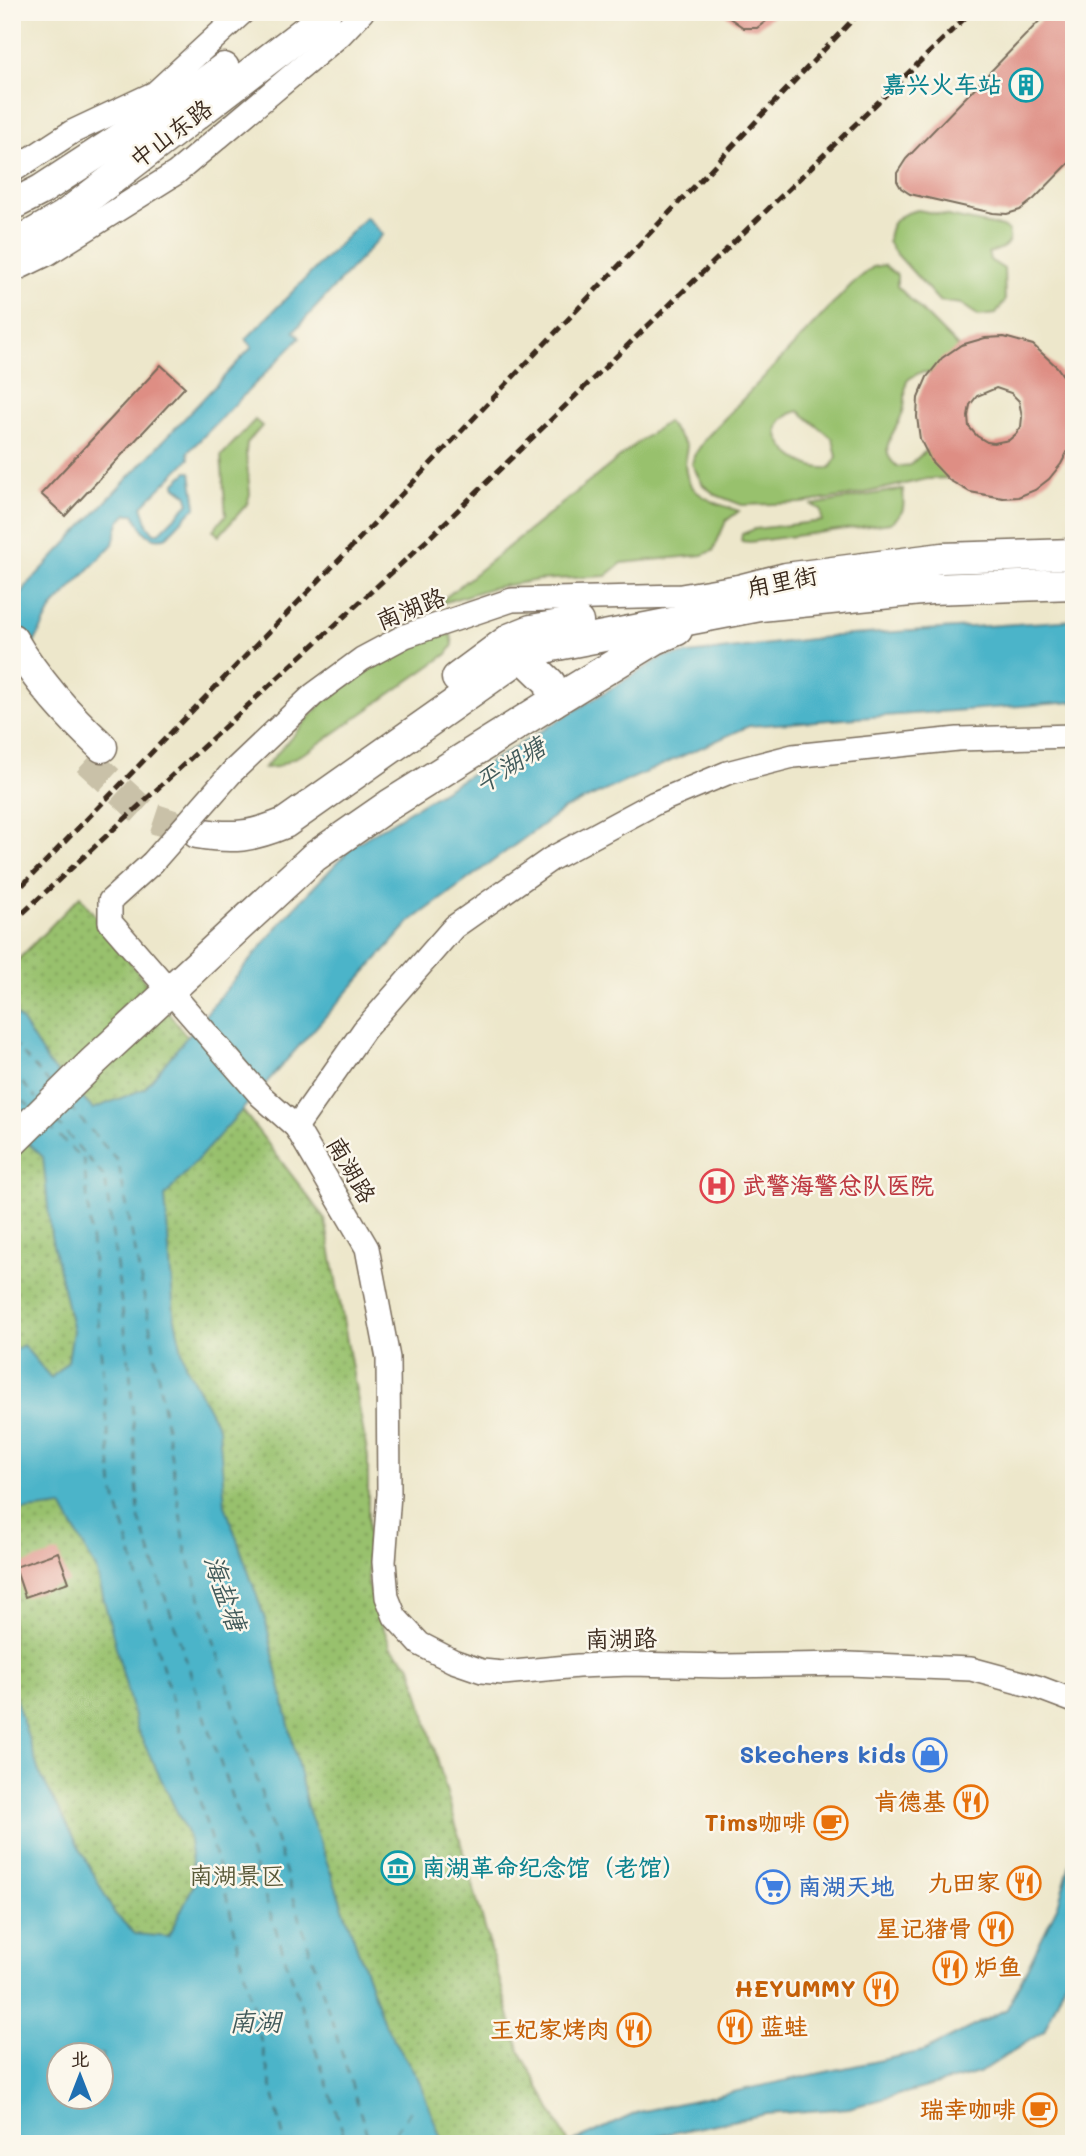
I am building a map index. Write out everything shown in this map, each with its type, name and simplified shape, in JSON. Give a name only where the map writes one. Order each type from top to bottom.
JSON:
[{"type":"main road","name":"中山东路","points":[[12,205],[41,190],[311,14]]},
{"type":"main road","name":"中山东路","points":[[12,246],[64,216],[311,14]]},
{"type":"main road","name":"甪里街","points":[[510,647],[531,630],[674,606],[786,578],[942,558],[1074,554]]},
{"type":"main road","name":"甪里街","points":[[712,615],[760,606],[919,590],[1074,584]]},
{"type":"main road","points":[[204,826],[240,821],[288,804],[510,647],[584,638],[712,615]]},
{"type":"main road","points":[[12,1142],[94,1061],[314,858],[389,805],[656,639],[712,615]]},
{"type":"main road","points":[[12,639],[43,687],[71,718],[95,754],[38,705],[12,669]]},
{"type":"main road","points":[[510,647],[550,683],[553,702]]},
{"type":"street","points":[[12,170],[72,132],[155,93],[243,12]]},
{"type":"street","points":[[12,271],[47,254],[176,173],[340,35],[362,12]]},
{"type":"street","name":"南湖路","points":[[786,578],[681,596],[512,600],[405,636],[362,659],[313,695],[233,771],[152,863],[110,901],[110,922],[261,1096],[296,1128],[368,1248],[388,1358],[389,1494],[384,1562],[387,1597],[395,1617],[420,1644],[453,1661],[482,1671],[503,1673],[630,1664],[849,1664],[971,1669],[1037,1687],[1074,1701]]},
{"type":"street","points":[[494,606],[510,647]]},
{"type":"street","points":[[296,1128],[364,1030],[454,927],[551,859],[654,803],[727,773],[793,756],[958,739],[1074,736]]},
{"type":"green space","points":[[918,210],[1002,227],[1008,231],[1007,244],[988,253],[990,260],[1004,269],[1005,301],[996,314],[979,316],[961,304],[939,301],[893,250],[888,241],[893,223],[900,216]]},
{"type":"green space","points":[[884,265],[897,275],[897,286],[961,350],[942,374],[921,372],[907,380],[902,415],[888,445],[891,460],[898,467],[910,465],[940,437],[971,477],[927,479],[802,503],[742,505],[716,495],[703,485],[692,464],[706,438],[851,285],[873,267]],"holes":[[[799,411],[833,439],[837,457],[830,468],[816,467],[803,462],[783,446],[778,435],[779,426],[785,417]]]},
{"type":"green space","points":[[255,420],[262,426],[247,443],[250,494],[247,504],[219,536],[213,530],[226,515],[221,456]]},
{"type":"green space","points":[[667,422],[687,446],[686,473],[695,490],[713,502],[739,511],[726,521],[713,551],[702,555],[622,563],[606,576],[538,580],[491,588],[436,605],[640,441]]},
{"type":"green space","points":[[903,489],[903,509],[890,523],[741,541],[742,534],[755,529],[822,521],[821,510],[812,505]]},
{"type":"green space","points":[[436,633],[451,635],[453,645],[447,654],[310,750],[277,767],[264,768],[324,701],[405,646]]},
{"type":"green space","name":"南湖景区","points":[[80,896],[325,1219],[368,1457],[368,1586],[391,1648],[411,1666],[519,2049],[569,2144],[12,2144],[12,966]]},
{"type":"water","points":[[366,217],[383,234],[294,331],[300,338],[188,452],[189,459],[142,506],[148,526],[154,533],[159,533],[189,503],[186,494],[175,486],[175,483],[187,472],[191,472],[196,506],[165,538],[149,536],[134,514],[127,514],[119,522],[113,544],[52,608],[12,686],[12,613],[26,586],[252,347],[246,339]]},
{"type":"water","points":[[1074,620],[1074,702],[749,726],[564,809],[411,921],[165,1196],[174,1315],[185,1364],[219,1429],[225,1505],[266,1622],[307,1806],[384,2023],[418,2078],[443,2144],[12,2144],[12,1687],[39,1772],[115,1914],[135,1934],[168,1937],[195,1882],[188,1835],[137,1729],[96,1569],[62,1506],[19,1511],[12,1521],[12,1352],[23,1345],[51,1378],[68,1361],[73,1331],[51,1236],[43,1157],[12,1128],[12,1011],[21,1020],[49,1064],[93,1109],[144,1089],[289,913],[354,845],[663,657],[836,636]]},
{"type":"water","points":[[1074,1850],[1074,1962],[1044,2031],[979,2073],[849,2108],[766,2114],[657,2136],[641,2144],[569,2144],[639,2112],[924,2051],[1007,2009],[1058,1905]]},
{"type":"building","points":[[721,12],[778,12],[757,28],[744,28]]},
{"type":"building","name":"嘉兴火车站","points":[[1048,12],[1074,12],[1074,158],[1034,199],[1020,210],[1007,214],[910,194],[901,188],[897,173],[906,159]]},
{"type":"building","points":[[1004,337],[1033,345],[1057,367],[1066,380],[1072,397],[1074,433],[1061,464],[1049,479],[1035,490],[1018,497],[1003,498],[970,492],[949,480],[931,461],[920,439],[918,398],[927,377],[942,358],[961,345],[985,338]],"holes":[[[996,388],[1011,393],[1019,401],[1022,417],[1021,427],[1016,434],[1009,440],[994,443],[977,436],[969,427],[968,416],[970,405],[977,396]]]},
{"type":"building","points":[[161,365],[185,387],[65,516],[41,494]]},
{"type":"building","points":[[58,1552],[69,1582],[25,1597],[15,1567]]},
{"type":"ferry route","points":[[12,1042],[49,1083]]},
{"type":"ferry route","points":[[12,1071],[36,1098]]},
{"type":"ferry route","points":[[12,1090],[29,1106]]},
{"type":"ferry route","points":[[69,1106],[118,1161],[153,1343],[186,1551],[370,2144]]},
{"type":"ferry route","points":[[56,1121],[105,1178],[130,1369],[139,1518],[347,2144]]},
{"type":"ferry route","points":[[48,1125],[84,1161],[113,1488],[229,1906],[285,2144]]},
{"type":"ferry route","points":[[386,2144],[413,2108]]},
{"type":"tunnel","points":[[87,760],[149,817],[197,833]]},
{"type":"railway","points":[[12,896],[341,558],[860,12]]},
{"type":"railway","points":[[12,923],[426,541],[971,12]]},
{"type":"place","name":"嘉兴火车站","points":[[1026,85]]},
{"type":"place","name":"武警海警总队医院","points":[[717,1186]]},
{"type":"place","name":"Skechers kids","points":[[930,1755]]},
{"type":"place","name":"肯德基","points":[[971,1802]]},
{"type":"place","name":"Tims咖啡","points":[[831,1823]]},
{"type":"place","name":"南湖革命纪念馆（老馆）","points":[[398,1868]]},
{"type":"place","name":"九田家","points":[[1024,1883]]},
{"type":"place","name":"南湖天地","points":[[773,1887]]},
{"type":"place","name":"星记猪骨","points":[[996,1929]]},
{"type":"place","name":"炉鱼","points":[[950,1968]]},
{"type":"place","name":"HEYUMMY","points":[[881,1989]]},
{"type":"place","name":"蓝蛙","points":[[735,2027]]},
{"type":"place","name":"王妃家烤肉","points":[[634,2030]]},
{"type":"place","name":"瑞幸咖啡","points":[[1040,2110]]},
{"type":"water label","name":"平湖塘","points":[[510,765]]},
{"type":"water label","name":"海盐塘","points":[[225,1593]]},
{"type":"water label","name":"南湖","points":[[255,2022]]}]
